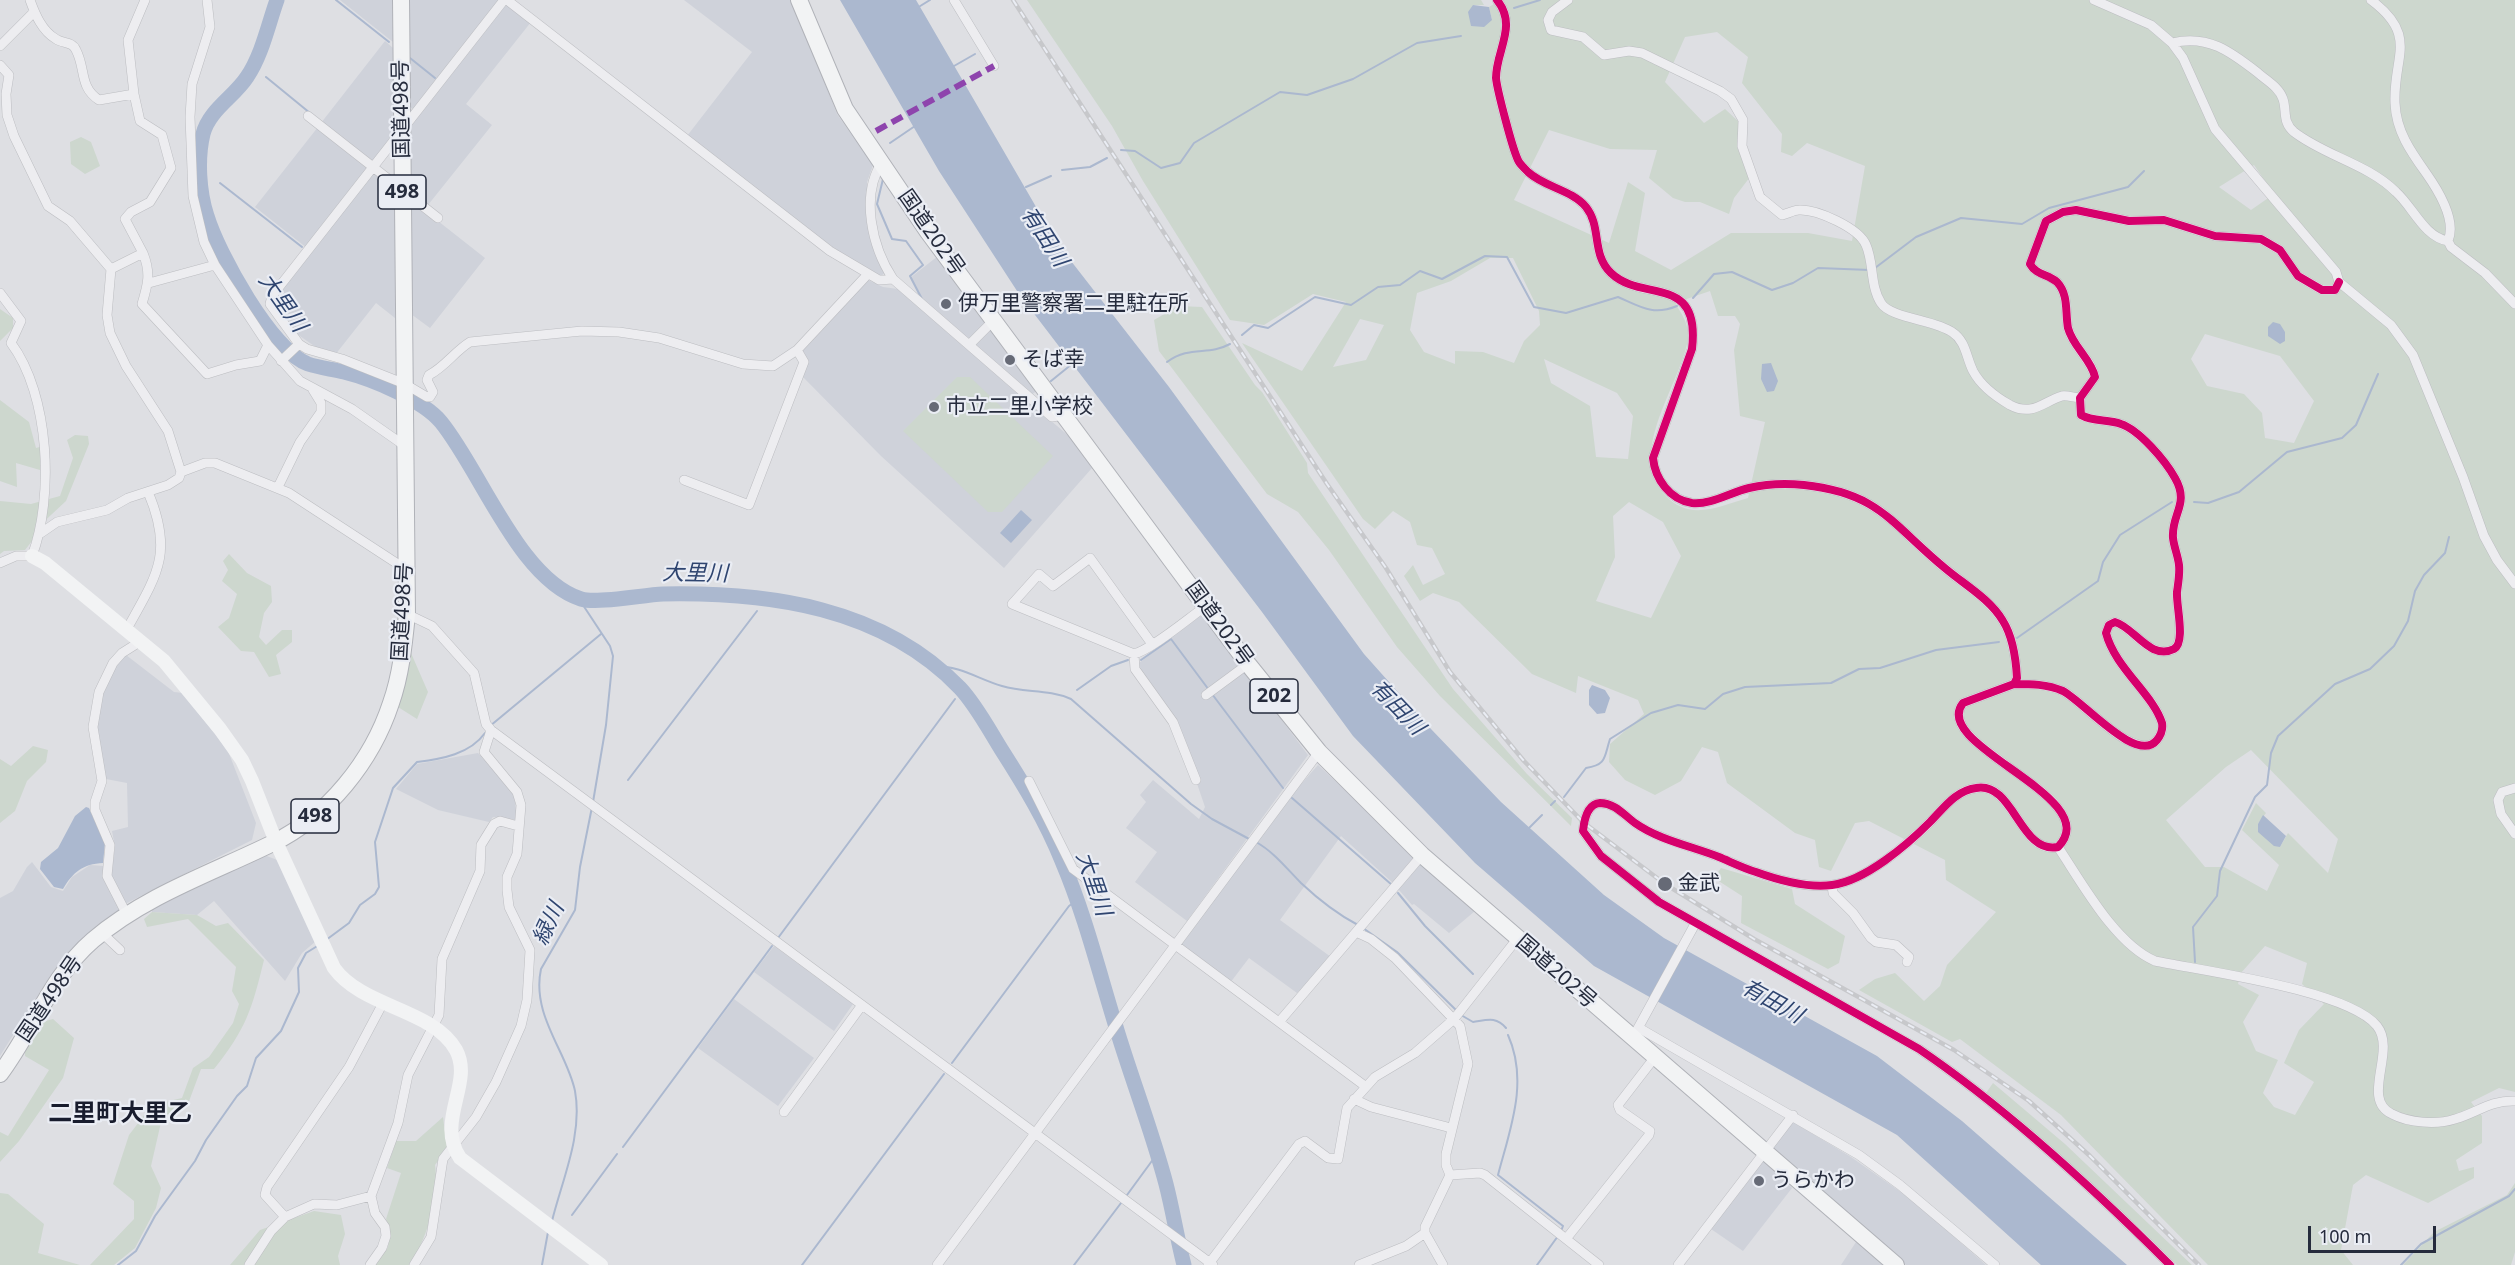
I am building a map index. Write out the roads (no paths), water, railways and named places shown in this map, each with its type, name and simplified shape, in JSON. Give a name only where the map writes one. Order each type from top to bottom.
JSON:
[{"type":"highway","name":"国道498号","points":[[0,1074],[68,966],[102,933],[163,894],[276,842],[316,814],[342,788],[366,755],[391,704],[399,675],[407,614],[401,0]]},
{"type":"highway","name":"国道202号","points":[[799,0],[845,109],[994,320],[1248,664],[1319,752],[1422,855],[1517,939],[1635,1032],[1655,1057],[1896,1265]]},
{"type":"street","points":[[30,0],[40,23],[57,40],[69,42],[76,48],[84,84],[91,95],[99,100],[134,94]]},
{"type":"street","points":[[145,0],[128,40],[134,94],[140,121],[162,135],[166,142],[171,168],[150,202],[131,212],[125,219],[150,270],[149,283],[142,304],[207,374],[260,361],[268,345]]},
{"type":"street","points":[[207,0],[210,15],[208,34],[192,84],[191,167],[198,219],[204,242],[215,266],[280,361],[300,381],[352,409],[405,446]]},
{"type":"street","points":[[868,274],[797,350],[783,361],[760,367],[659,338],[619,332],[582,331],[470,342],[429,375],[427,380],[433,392],[430,397],[405,384],[342,359],[316,354],[299,344],[269,300],[506,0],[830,251],[879,280],[893,279]]},
{"type":"street","points":[[954,0],[994,66]]},
{"type":"street","points":[[1497,0],[1506,18],[1507,30],[1496,80],[1518,161],[1529,173],[1584,205],[1594,219],[1596,244],[1602,262],[1612,274],[1624,282],[1667,292],[1682,303],[1690,318],[1694,332],[1692,349],[1653,458],[1654,468],[1661,483],[1672,495],[1694,503],[1749,488],[1781,484],[1832,490],[1852,495],[1874,506],[1992,606],[2010,636],[2017,668],[2017,678],[2013,684]]},
{"type":"street","points":[[1568,0],[1552,12],[1548,20],[1551,30],[1560,34],[1583,37],[1604,55],[1629,51],[1642,53],[1720,91],[1731,99],[1743,120],[1742,147],[1760,197],[1782,215],[1800,210],[1825,215],[1851,229],[1866,243],[1872,276],[1881,304],[1892,311],[1950,330],[1961,339],[1974,372],[1985,387],[2012,406],[2030,409],[2045,406],[2063,396],[2080,398]]},
{"type":"street","points":[[2094,0],[2151,25],[2172,43],[2183,58],[2215,129],[2336,272],[2339,282],[2391,325],[2413,355],[2463,477],[2484,536],[2497,560],[2515,584]]},
{"type":"street","points":[[2371,0],[2390,14],[2399,35],[2401,53],[2395,104],[2404,141],[2439,192],[2451,226],[2448,241],[2451,247],[2485,273],[2515,304]]},
{"type":"street","points":[[0,46],[34,12]]},
{"type":"street","points":[[2172,43],[2205,41],[2227,49],[2277,88],[2284,100],[2284,118],[2293,131],[2358,166],[2396,191],[2430,232],[2440,240],[2448,241]]},
{"type":"street","points":[[0,65],[9,80],[4,117],[48,206],[70,221],[111,269],[107,315],[110,333],[126,366],[168,431],[181,472],[179,478],[168,485],[128,498],[107,510],[57,522],[41,533]]},
{"type":"street","points":[[308,116],[438,218]]},
{"type":"street","points":[[882,162],[871,184],[869,201],[883,258],[893,279],[1052,417],[1066,415]]},
{"type":"street","points":[[2058,847],[2066,836],[2064,815],[2038,788],[1996,759],[1962,728],[1958,722],[1959,707],[1963,703],[2013,684],[2050,686],[2065,692],[2126,740],[2139,747],[2155,743],[2161,735],[2163,725],[2156,711],[2126,672],[2106,633],[2109,625],[2115,622],[2123,624],[2149,648],[2164,651],[2179,644],[2181,636],[2177,602],[2179,565],[2173,539],[2174,524],[2183,503],[2175,477],[2137,432],[2120,423],[2081,415],[2080,398],[2095,377],[2093,368],[2076,347],[2068,328],[2065,296],[2056,282],[2033,270],[2030,264],[2046,221],[2063,212],[2076,210],[2129,221],[2164,220],[2215,236],[2261,239],[2280,250],[2298,276],[2322,290],[2335,290],[2339,282]]},
{"type":"street","points":[[111,269],[143,253]]},
{"type":"street","points":[[149,283],[215,266]]},
{"type":"street","points":[[0,293],[21,321],[11,343]]},
{"type":"street","points":[[969,345],[994,320]]},
{"type":"street","points":[[0,346],[11,343]]},
{"type":"street","points":[[11,343],[20,355],[42,421],[45,448],[41,533],[32,556]]},
{"type":"street","points":[[280,361],[299,344]]},
{"type":"street","points":[[684,480],[749,505],[804,362],[797,350]]},
{"type":"street","points":[[278,487],[300,442],[321,412],[321,403],[314,390]]},
{"type":"street","points":[[181,472],[216,463],[278,487],[407,570]]},
{"type":"street","points":[[127,629],[153,581],[161,558],[160,520],[148,492]]},
{"type":"street","points":[[0,563],[16,556]]},
{"type":"street","points":[[0,557],[32,556],[45,563],[164,661],[220,729],[242,760],[276,842],[342,979],[383,1004],[432,1027],[450,1042],[459,1061],[460,1076],[450,1121],[453,1147],[471,1167],[601,1265]]},
{"type":"street","points":[[1134,654],[1012,604],[1039,574],[1053,586],[1090,558],[1152,644]]},
{"type":"street","points":[[1134,654],[1206,606]]},
{"type":"street","points":[[407,614],[432,626],[474,673],[489,727],[484,752],[517,792],[521,805],[517,854],[507,877],[507,890],[509,907],[530,950],[527,999],[521,1026],[496,1082],[476,1117],[442,1159],[430,1237],[414,1265]]},
{"type":"street","points":[[127,915],[107,876],[110,845],[95,810],[102,781],[93,727],[99,692],[113,663],[122,653],[141,640]]},
{"type":"street","points":[[1134,654],[1135,669],[1173,722],[1196,780]]},
{"type":"street","points":[[1210,693],[1248,664]]},
{"type":"street","points":[[489,727],[598,811],[1210,1264],[1299,1144],[1305,1141],[1328,1158],[1338,1160],[1342,1151],[1344,1117],[1354,1099],[1388,1066],[1415,1053],[1457,1015],[1517,939]]},
{"type":"street","points":[[937,1265],[1319,752]]},
{"type":"street","points":[[1029,781],[1073,869],[1365,1086]]},
{"type":"street","points":[[2058,847],[2043,847],[2034,840],[2009,806],[1994,792],[1978,787],[1959,793],[1912,841],[1868,871],[1852,880],[1832,885],[1783,880],[1756,873],[1653,834],[1620,810],[1600,803],[1592,805],[1582,831],[1601,856],[1659,902],[1918,1049],[1954,1072],[2078,1179],[2170,1265]]},
{"type":"street","points":[[2515,788],[2502,792],[2498,800],[2501,814],[2515,834]]},
{"type":"street","points":[[370,1265],[382,1248],[386,1236],[385,1227],[375,1213],[371,1196],[398,1123],[408,1075],[439,1015],[442,959],[480,870],[481,845],[494,824],[500,821],[518,826]]},
{"type":"street","points":[[2058,847],[2110,921],[2130,945],[2145,957],[2259,980],[2304,992],[2350,1009],[2376,1025],[2382,1035],[2384,1048],[2378,1093],[2384,1109],[2394,1115],[2442,1122],[2457,1119],[2484,1105],[2501,1100],[2515,1101]]},
{"type":"street","points":[[1279,1022],[1422,855]]},
{"type":"street","points":[[1832,885],[1833,893],[1853,913],[1871,938],[1876,942],[1896,945],[1909,957],[1907,962]]},
{"type":"street","points":[[1695,924],[1635,1032],[1793,1116],[1859,1155],[1900,1185],[1995,1265]]},
{"type":"street","points":[[1356,932],[1371,939],[1395,958],[1457,1015],[1468,1064],[1450,1128],[1446,1154],[1446,1165],[1450,1175]]},
{"type":"street","points":[[102,933],[120,951]]},
{"type":"street","points":[[285,1217],[265,1195],[267,1187],[350,1067],[383,1004]]},
{"type":"street","points":[[784,1112],[862,1005]]},
{"type":"street","points":[[1561,1236],[1649,1135],[1650,1131],[1620,1110],[1618,1105],[1655,1057]]},
{"type":"street","points":[[1354,1099],[1371,1107],[1450,1128]]},
{"type":"street","points":[[1678,1265],[1793,1116]]},
{"type":"street","points":[[1450,1175],[1480,1173],[1485,1175],[1599,1265]]},
{"type":"street","points":[[1443,1265],[1425,1233],[1430,1211],[1450,1175]]},
{"type":"street","points":[[249,1265],[271,1231],[285,1217],[314,1204],[337,1205],[371,1196]]},
{"type":"street","points":[[1359,1265],[1406,1246],[1425,1233]]},
{"type":"water","name":"有田川","points":[[840,0],[916,0],[1057,243],[1169,387],[1364,654],[1501,802],[1604,895],[1664,938],[1877,1056],[1962,1121],[2127,1265],[2041,1265],[1897,1135],[1594,966],[1475,863],[1353,736],[1262,612],[1019,294],[939,171]]},
{"type":"water","points":[[1473,5],[1489,7],[1492,20],[1484,27],[1471,26],[1468,12]]},
{"type":"water","points":[[2273,322],[2280,324],[2285,332],[2285,341],[2280,344],[2268,336],[2268,327]]},
{"type":"water","points":[[1771,363],[1778,381],[1774,391],[1767,392],[1761,379],[1762,364]]},
{"type":"water","points":[[1021,510],[1032,520],[1011,543],[1000,533]]},
{"type":"water","points":[[1592,685],[1605,690],[1610,698],[1605,713],[1597,714],[1589,705],[1589,690]]},
{"type":"water","points":[[86,807],[89,808],[105,843],[103,863],[79,870],[63,889],[54,887],[40,869],[41,862],[58,848],[75,816]]},
{"type":"water","points":[[2263,815],[2286,836],[2280,847],[2274,846],[2258,832],[2258,824]]},
{"type":"waterway","name":"大里川","points":[[277,0],[261,50],[242,84],[206,125],[200,154],[202,197],[213,232],[234,276],[263,321],[279,341],[308,364],[355,375],[382,385],[410,398],[433,414],[456,443],[520,547],[539,570],[559,588],[588,600],[663,594],[703,594],[743,596],[822,610],[860,622],[896,639],[929,661],[960,688],[982,717],[1034,804],[1056,846],[1070,881],[1160,1164],[1184,1265]]},
{"type":"waterway","points":[[336,0],[389,42]]},
{"type":"waterway","points":[[917,8],[930,0]]},
{"type":"waterway","points":[[1514,8],[1540,0]]},
{"type":"waterway","points":[[1121,150],[1135,151],[1161,168],[1180,163],[1194,143],[1280,92],[1307,95],[1353,79],[1417,43],[1461,36]]},
{"type":"waterway","points":[[954,66],[975,54]]},
{"type":"waterway","points":[[410,58],[435,78]]},
{"type":"waterway","points":[[266,77],[310,113]]},
{"type":"waterway","points":[[890,143],[915,126]]},
{"type":"waterway","points":[[1062,170],[1090,167],[1107,158]]},
{"type":"waterway","points":[[1875,268],[1916,237],[1961,218],[2022,224],[2049,208],[2128,187],[2144,171]]},
{"type":"waterway","points":[[1026,187],[1051,176]]},
{"type":"waterway","points":[[883,179],[877,204],[892,239],[906,241],[923,265],[910,276],[922,299]]},
{"type":"waterway","points":[[220,183],[302,247]]},
{"type":"waterway","points":[[1242,335],[1254,325],[1268,328],[1315,297],[1351,305],[1378,287],[1400,285],[1420,271],[1442,279],[1485,256],[1507,257],[1534,307],[1566,313],[1618,297],[1647,309],[1661,310],[1677,306]]},
{"type":"waterway","points":[[1693,298],[1714,274],[1732,272],[1772,290],[1793,283],[1818,268],[1870,270]]},
{"type":"waterway","points":[[1167,362],[1183,354],[1222,348],[1230,344]]},
{"type":"waterway","points":[[1051,381],[1072,364]]},
{"type":"waterway","points":[[2194,502],[2208,503],[2239,492],[2287,452],[2342,438],[2356,425],[2378,374]]},
{"type":"waterway","points":[[2017,638],[2098,581],[2103,562],[2120,535],[2172,502]]},
{"type":"waterway","points":[[2195,962],[2193,927],[2217,896],[2220,871],[2255,797],[2267,785],[2271,753],[2278,736],[2335,684],[2370,669],[2394,646],[2408,621],[2415,591],[2424,575],[2445,553],[2449,537]]},
{"type":"waterway","name":"緑川","points":[[579,599],[610,646],[613,656],[606,725],[593,802]]},
{"type":"waterway","points":[[628,780],[757,611]]},
{"type":"waterway","points":[[490,726],[601,634]]},
{"type":"waterway","points":[[1141,660],[1171,639],[1209,690]]},
{"type":"waterway","points":[[1564,797],[1586,768],[1598,765],[1604,759],[1610,739],[1651,713],[1678,705],[1705,709],[1723,694],[1745,687],[1831,683],[1859,669],[1880,668],[1936,650],[1999,642]]},
{"type":"waterway","points":[[1077,690],[1111,666],[1128,660]]},
{"type":"waterway","points":[[935,666],[961,670],[1011,688],[1054,694],[1071,699],[1191,804],[1212,819],[1251,840]]},
{"type":"waterway","points":[[1212,694],[1283,788]]},
{"type":"waterway","points":[[778,938],[955,699]]},
{"type":"waterway","points":[[326,940],[349,923],[360,905],[375,894],[379,887],[375,842],[393,788],[417,762],[446,757],[463,751],[472,746],[485,733]]},
{"type":"waterway","points":[[1292,798],[1392,885]]},
{"type":"waterway","points":[[1551,805],[1555,801]]},
{"type":"waterway","name":"緑川","points":[[552,1221],[574,1141],[577,1108],[571,1076],[545,1018],[539,986],[541,969],[575,910],[580,867],[592,807]]},
{"type":"waterway","points":[[1529,828],[1542,815]]},
{"type":"waterway","points":[[1256,842],[1321,900],[1358,925]]},
{"type":"waterway","points":[[1398,893],[1425,926],[1473,974]]},
{"type":"waterway","points":[[952,1063],[1069,906],[1077,900]]},
{"type":"waterway","points":[[1363,928],[1397,952],[1457,1011]]},
{"type":"waterway","points":[[118,1265],[136,1251],[155,1216],[195,1161],[206,1140],[237,1096],[247,1086],[256,1058],[281,1031],[299,992],[298,968],[306,953],[319,945]]},
{"type":"waterway","points":[[623,1147],[772,946]]},
{"type":"waterway","points":[[1461,1015],[1473,1022],[1495,1020],[1506,1028]]},
{"type":"waterway","points":[[1508,1035],[1517,1070],[1517,1088],[1512,1123],[1498,1175],[1563,1226],[1561,1231]]},
{"type":"waterway","points":[[802,1265],[944,1074]]},
{"type":"waterway","points":[[572,1215],[617,1154]]},
{"type":"waterway","points":[[1127,1195],[1157,1154]]},
{"type":"waterway","points":[[2401,1265],[2421,1244],[2509,1196],[2515,1189]]},
{"type":"waterway","points":[[1074,1265],[1121,1203]]},
{"type":"waterway","name":"緑川","points":[[542,1265],[548,1232]]},
{"type":"waterway","points":[[1537,1265],[1558,1236]]},
{"type":"railway","points":[[1013,0],[1327,484],[1386,568],[1450,672],[1524,761],[1583,822],[1665,884],[1754,939],[1954,1050],[2029,1101],[2090,1156],[2199,1265]]},
{"type":"place","name":"伊万里警察署二里駐在所","points":[[946,304]]},
{"type":"place","name":"そば幸","points":[[1010,360]]},
{"type":"place","name":"市立二里小学校","points":[[934,407]]},
{"type":"place","name":"金武","points":[[1665,884]]},
{"type":"place","name":"うらかわ","points":[[1759,1181]]},
{"type":"district","name":"二里町大里乙","points":[[120,1114]]}]
